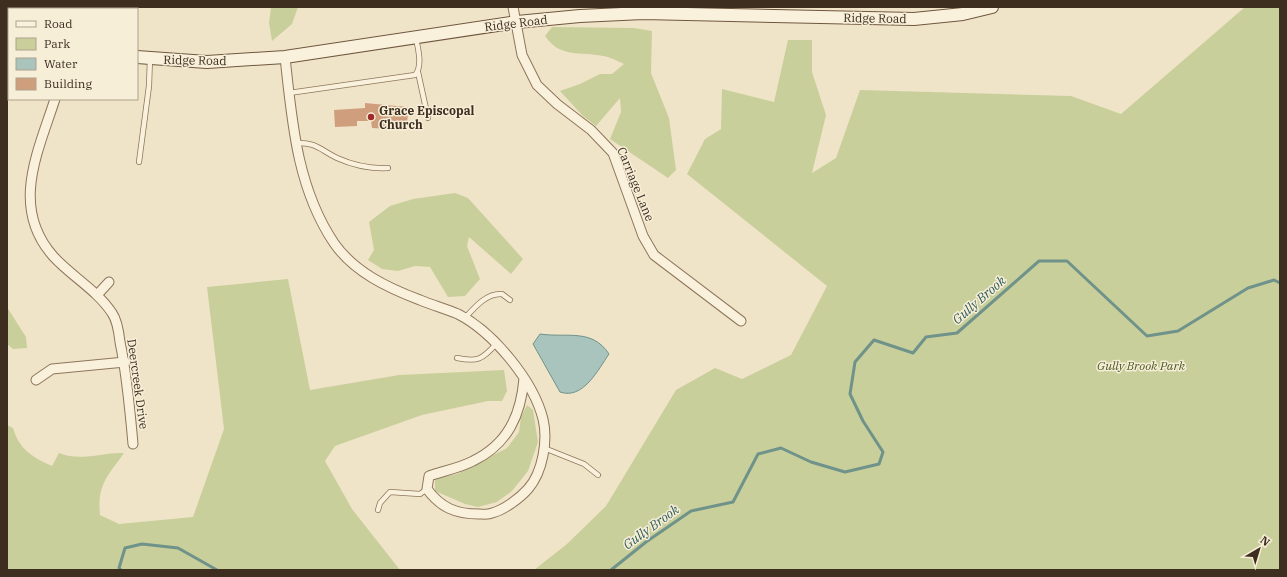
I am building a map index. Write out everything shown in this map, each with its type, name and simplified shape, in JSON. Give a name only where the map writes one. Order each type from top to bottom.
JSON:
[{"type":"main road","name":"Ridge Road","points":[[138,57],[207,62],[285,57],[517,22],[580,14],[642,10],[753,12],[914,19],[963,14],[992,7]]},
{"type":"street","name":"Carriage Lane","points":[[513,7],[522,55],[537,85],[557,104],[591,130],[613,153],[643,236],[654,255],[740,321]]},
{"type":"street","points":[[285,57],[295,143],[303,175],[317,212],[335,244],[354,265],[383,284],[458,315],[496,344],[512,359],[524,378],[532,391],[543,419],[545,441],[542,463],[529,488],[509,504],[492,514],[465,514],[445,507],[435,500],[427,489],[429,476],[473,462],[496,446],[510,429],[516,415],[522,400],[524,378]]},
{"type":"street","name":"Deercreek Drive","points":[[56,100],[33,167],[30,194],[31,217],[40,237],[53,256],[97,295],[113,313],[125,362],[134,444]]},
{"type":"street","points":[[97,295],[109,282]]},
{"type":"street","points":[[36,380],[52,369],[125,362]]},
{"type":"lane","points":[[416,38],[419,54],[418,72],[428,118]]},
{"type":"lane","points":[[139,162],[149,86],[150,58]]},
{"type":"lane","points":[[289,93],[415,75],[418,72]]},
{"type":"lane","points":[[295,143],[308,142],[338,158],[364,168],[388,168]]},
{"type":"lane","points":[[464,319],[484,300],[493,295],[502,294],[510,300]]},
{"type":"lane","points":[[457,358],[479,360],[487,355],[496,344]]},
{"type":"lane","points":[[544,448],[584,464],[598,475]]},
{"type":"lane","points":[[378,510],[380,503],[390,492],[420,494],[427,489]]},
{"type":"green space","points":[[271,7],[298,7],[292,24],[272,41],[269,23]]},
{"type":"green space","name":"Gully Brook Park","points":[[1245,7],[1280,7],[1280,570],[534,570],[567,544],[606,506],[676,390],[715,368],[742,379],[791,355],[827,286],[687,174],[705,139],[721,129],[722,89],[774,102],[788,40],[812,40],[812,72],[826,115],[812,173],[836,158],[860,90],[1071,96],[1121,114]]},
{"type":"green space","points":[[552,27],[634,28],[652,31],[651,73],[669,118],[676,170],[668,178],[610,139],[621,112],[620,98],[596,126],[583,116],[560,91],[580,84],[600,74],[612,74],[624,64],[606,57],[571,53],[558,48],[545,36]]},
{"type":"green space","points":[[455,193],[468,198],[523,259],[511,274],[469,237],[467,246],[480,279],[465,296],[448,297],[430,267],[415,266],[398,271],[382,269],[368,260],[374,250],[369,222],[390,206],[413,199]]},
{"type":"green space","points":[[288,279],[310,390],[399,375],[504,370],[507,391],[502,401],[488,401],[422,415],[335,446],[325,461],[352,509],[400,570],[7,570],[7,425],[13,428],[19,442],[27,452],[52,466],[59,453],[67,456],[83,457],[124,453],[102,488],[100,495],[100,515],[119,524],[193,517],[224,429],[207,287]]},
{"type":"green space","points":[[7,307],[26,337],[27,348],[13,349],[7,344]]},
{"type":"green space","points":[[527,405],[533,410],[538,442],[528,471],[512,491],[497,502],[478,507],[465,504],[435,491],[435,479],[457,474],[507,448],[519,432],[521,417]]},
{"type":"water","points":[[540,334],[587,337],[595,340],[609,354],[595,375],[583,388],[576,392],[560,392],[533,344]]},
{"type":"building","name":"Grace Episcopal Church","points":[[365,103],[408,107],[407,130],[372,128],[371,121],[357,121],[357,126],[335,127],[334,110],[365,108]]},
{"type":"waterway","name":"Gully Brook","points":[[611,570],[646,542],[691,511],[733,502],[758,454],[781,448],[811,462],[845,472],[879,464],[883,452],[863,421],[850,394],[855,362],[874,340],[913,353],[926,337],[957,333],[1039,261],[1067,261],[1147,336],[1178,331],[1248,288],[1274,280],[1280,283]]},
{"type":"waterway","name":"Gully Brook","points":[[121,570],[119,568],[125,548],[142,544],[178,548],[217,570]]},
{"type":"place","name":"Grace Episcopal Church","points":[[371,117]]}]
